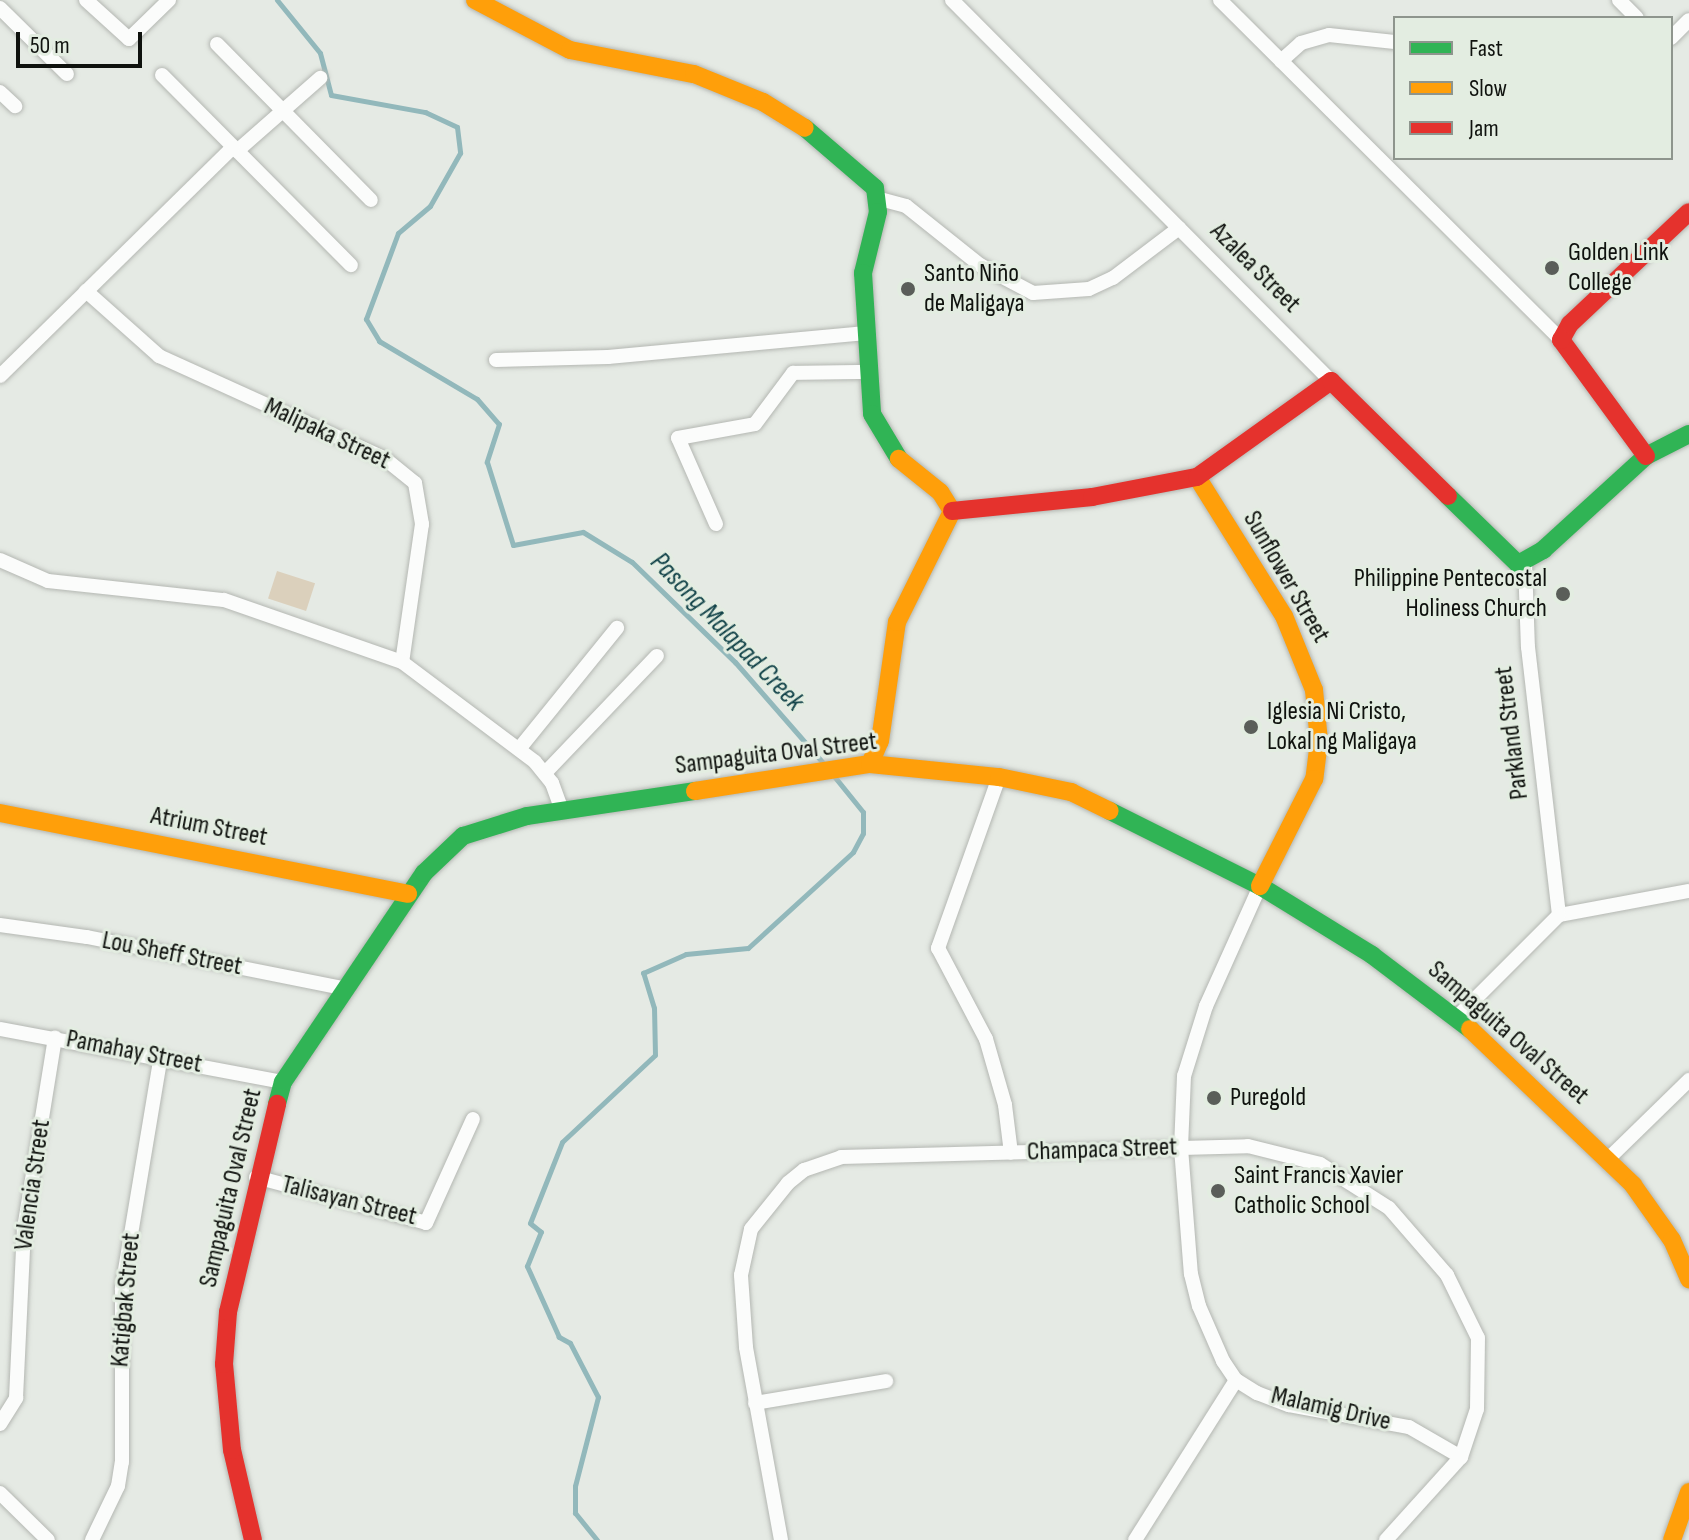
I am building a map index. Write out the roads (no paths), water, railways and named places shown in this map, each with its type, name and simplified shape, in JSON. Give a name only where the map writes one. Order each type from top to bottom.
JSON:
[{"type":"street","points":[[86,0],[129,39],[169,0]]},
{"type":"street","points":[[475,0],[590,57],[694,74],[763,102],[839,153],[875,188],[880,199],[863,273],[872,414],[883,440],[908,469],[948,499],[952,511],[897,622],[880,741],[870,764]]},
{"type":"street","name":"Azalea Street","points":[[952,0],[1512,561],[1525,563]]},
{"type":"street","points":[[1220,0],[1561,340],[1646,456]]},
{"type":"street","points":[[1619,0],[1635,16]]},
{"type":"street","points":[[0,8],[67,74]]},
{"type":"street","points":[[1673,36],[1689,20]]},
{"type":"street","points":[[1281,61],[1301,43],[1329,35],[1393,42]]},
{"type":"street","points":[[217,44],[371,200]]},
{"type":"street","points":[[162,75],[351,265]]},
{"type":"street","points":[[0,376],[235,149],[320,78]]},
{"type":"street","points":[[0,92],[15,106]]},
{"type":"street","points":[[880,199],[906,206],[980,265],[1033,293],[1064,293],[1113,278],[1179,228]]},
{"type":"street","points":[[1561,340],[1570,324],[1689,212]]},
{"type":"street","name":"Malipaka Street","points":[[86,291],[159,356],[384,458],[415,483],[422,524],[402,662]]},
{"type":"street","points":[[496,360],[608,357],[866,333]]},
{"type":"street","points":[[716,524],[678,438],[755,424],[793,373],[868,372]]},
{"type":"street","points":[[952,511],[1092,497],[1197,477],[1331,381]]},
{"type":"street","points":[[1525,563],[1646,456],[1689,434]]},
{"type":"street","name":"Sunflower Street","points":[[1197,477],[1284,616],[1314,690],[1319,741],[1314,779],[1260,886]]},
{"type":"street","points":[[0,560],[48,581],[224,600],[402,662],[519,749],[545,773],[562,810]]},
{"type":"street","name":"Parkland Street","points":[[1525,563],[1528,647],[1559,915]]},
{"type":"street","points":[[519,749],[617,628]]},
{"type":"street","points":[[545,773],[657,656]]},
{"type":"street","name":"Sampaguita Oval Street","points":[[253,1540],[232,1450],[224,1364],[228,1312],[275,1080],[408,894],[463,836],[562,810],[870,764],[999,777],[1050,786],[1095,802],[1260,886],[1326,925],[1457,1017],[1609,1158],[1656,1213],[1689,1279]]},
{"type":"street","points":[[999,777],[938,948],[986,1039],[1005,1105],[1011,1153]]},
{"type":"street","name":"Atrium Street","points":[[0,813],[408,894]]},
{"type":"street","name":"Malamig Drive","points":[[1260,886],[1193,1042],[1184,1076],[1181,1148],[1191,1274],[1208,1330],[1236,1380],[1289,1405],[1409,1427],[1461,1457]]},
{"type":"street","points":[[1457,1017],[1559,915],[1689,891]]},
{"type":"street","name":"Lou Sheff Street","points":[[0,925],[87,937],[343,988]]},
{"type":"street","name":"Pamahay Street","points":[[0,1029],[161,1056],[275,1080]]},
{"type":"street","name":"Valencia Street","points":[[0,1424],[16,1398],[24,1229],[55,1037]]},
{"type":"street","name":"Katigbak Street","points":[[92,1540],[118,1486],[122,1462],[122,1288],[161,1056]]},
{"type":"street","points":[[1609,1158],[1689,1080]]},
{"type":"street","name":"Talisayan Street","points":[[256,1177],[426,1223],[473,1119]]},
{"type":"street","name":"Champaca Street","points":[[781,1540],[755,1403],[741,1275],[751,1229],[788,1183],[804,1170],[841,1157],[1248,1146],[1320,1164],[1389,1208],[1420,1239],[1467,1308],[1478,1338],[1477,1409],[1461,1457],[1386,1540]]},
{"type":"street","points":[[1135,1540],[1236,1380]]},
{"type":"street","points":[[755,1403],[886,1381]]},
{"type":"street","points":[[1672,1540],[1689,1492]]},
{"type":"street","points":[[0,1493],[48,1540]]},
{"type":"waterway","name":"Pasong Malapad Creek","points":[[277,0],[320,53],[331,95],[425,112],[457,127],[460,153],[430,206],[398,233],[366,319],[379,341],[477,399],[499,424],[487,462],[513,545],[583,532],[632,562],[735,662],[824,764]]},
{"type":"waterway","points":[[597,1540],[575,1513],[575,1486],[598,1397],[570,1343],[559,1337],[527,1266],[541,1232],[530,1223],[562,1142],[655,1055],[654,1008],[643,973],[686,954],[748,948],[853,852],[863,833],[863,812],[833,775]]},
{"type":"place","name":"Golden Link College","points":[[1552,268]]},
{"type":"place","name":"Santo Niño de Maligaya","points":[[908,289]]},
{"type":"place","name":"Philippine Pentecostal Holiness Church","points":[[1563,594]]},
{"type":"place","name":"Iglesia Ni Cristo, Lokal ng Maligaya","points":[[1251,727]]},
{"type":"place","name":"Puregold","points":[[1214,1098]]},
{"type":"place","name":"Saint Francis Xavier Catholic School","points":[[1218,1191]]}]
